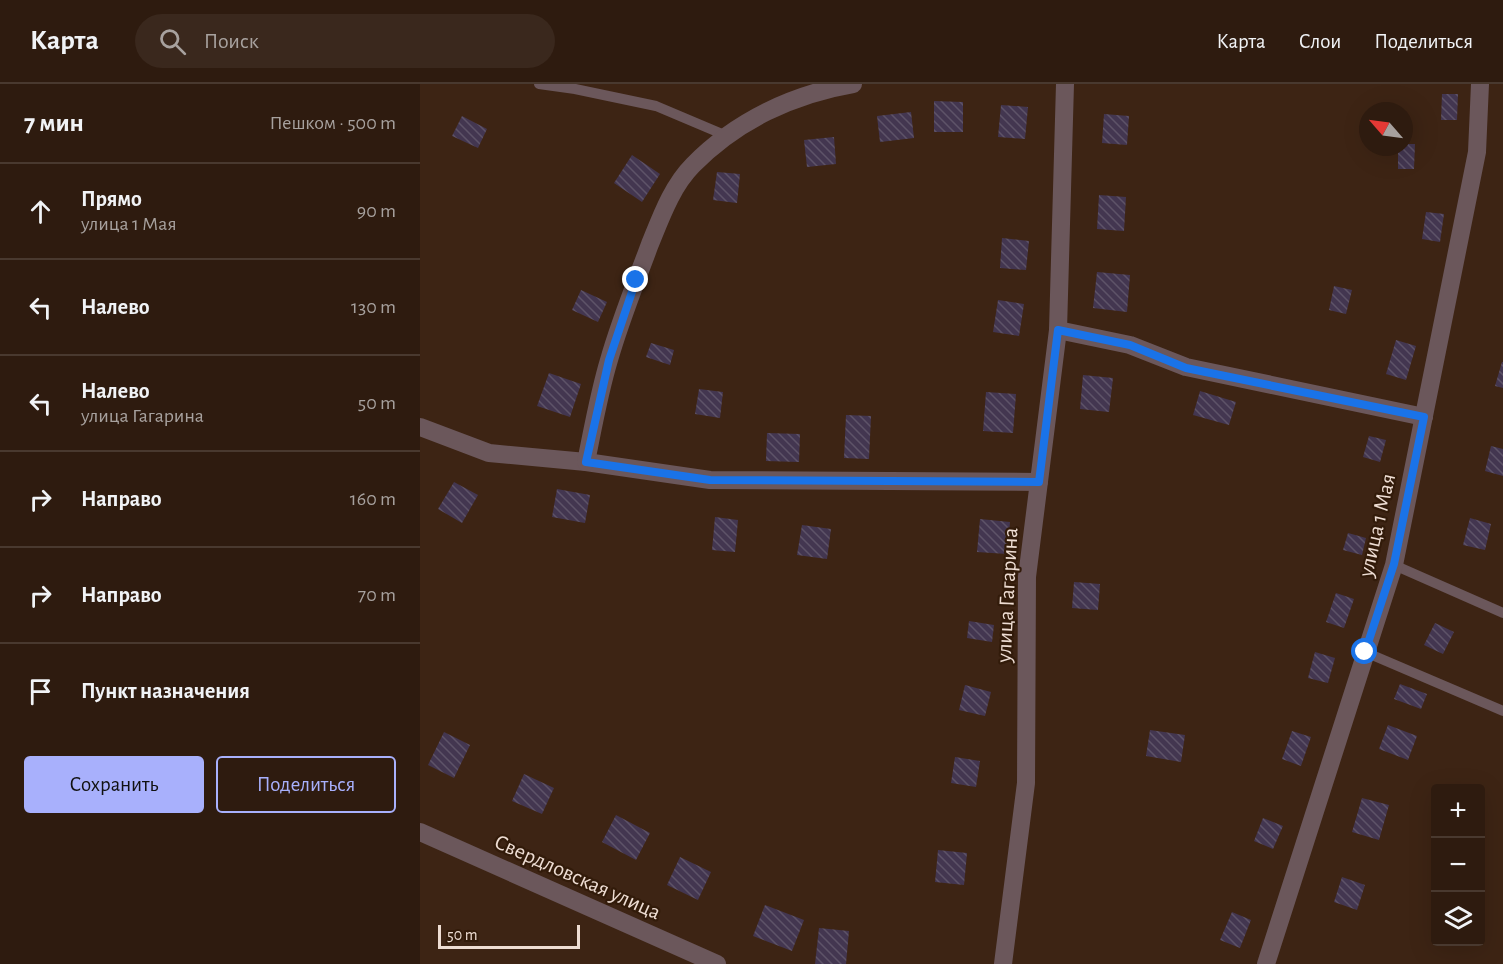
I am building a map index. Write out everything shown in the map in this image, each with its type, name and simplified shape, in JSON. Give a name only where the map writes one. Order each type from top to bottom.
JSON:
[{"type":"street","points":[[586,462],[609,360],[636,280],[667,204],[692,166],[727,136],[772,108],[853,84]]},
{"type":"street","name":"улица Гагарина","points":[[1003,964],[1026,783],[1027,578],[1058,330],[1065,84]]},
{"type":"street","name":"улица 1 Мая","points":[[1266,964],[1394,564],[1478,152],[1480,84]]},
{"type":"street","points":[[1058,330],[1130,345],[1186,368],[1424,417]]},
{"type":"street","points":[[420,427],[489,453],[586,462],[710,480],[1039,482]]},
{"type":"street","name":"Свердловская улица","points":[[420,832],[717,964]]},
{"type":"lane","points":[[539,84],[656,105],[727,136]]},
{"type":"lane","points":[[1394,564],[1503,613]]},
{"type":"lane","points":[[1365,652],[1503,711]]},
{"type":"building","points":[[1442,94],[1458,94],[1457,120],[1441,120]]},
{"type":"building","points":[[934,101],[963,102],[963,132],[934,132]]},
{"type":"building","points":[[1001,105],[1028,107],[1025,139],[998,137]]},
{"type":"building","points":[[911,112],[914,138],[880,142],[877,116]]},
{"type":"building","points":[[1104,114],[1129,116],[1127,145],[1102,143]]},
{"type":"building","points":[[462,116],[487,129],[478,148],[452,136]]},
{"type":"building","points":[[834,137],[836,164],[807,167],[804,140]]},
{"type":"building","points":[[1413,144],[1415,144],[1414,169],[1398,169],[1398,156],[1413,156]]},
{"type":"building","points":[[632,155],[660,174],[642,202],[614,183]]},
{"type":"building","points":[[717,172],[740,174],[737,203],[713,200]]},
{"type":"building","points":[[1099,195],[1126,197],[1124,231],[1097,229]]},
{"type":"building","points":[[1426,212],[1444,214],[1440,242],[1422,239]]},
{"type":"building","points":[[1002,238],[1029,241],[1026,270],[1000,268]]},
{"type":"building","points":[[1097,272],[1130,275],[1127,312],[1093,308]]},
{"type":"building","points":[[1334,286],[1352,290],[1346,314],[1329,310]]},
{"type":"building","points":[[581,290],[607,302],[598,322],[572,310]]},
{"type":"building","points":[[998,300],[1024,304],[1019,336],[993,332]]},
{"type":"building","points":[[1396,340],[1416,346],[1406,380],[1386,374]]},
{"type":"building","points":[[651,343],[674,350],[670,365],[646,357]]},
{"type":"building","points":[[1503,362],[1503,388],[1495,386]]},
{"type":"building","points":[[549,373],[581,384],[570,417],[537,406]]},
{"type":"building","points":[[1083,375],[1113,378],[1109,412],[1080,409]]},
{"type":"building","points":[[699,389],[723,392],[720,418],[695,414]]},
{"type":"building","points":[[1200,391],[1236,402],[1229,425],[1193,415]]},
{"type":"building","points":[[986,392],[1016,394],[1013,433],[983,431]]},
{"type":"building","points":[[846,415],[871,416],[869,459],[844,458]]},
{"type":"building","points":[[767,433],[800,434],[799,462],[766,461]]},
{"type":"building","points":[[1369,436],[1386,440],[1380,462],[1363,457]]},
{"type":"building","points":[[1491,446],[1503,449],[1503,476],[1485,471]]},
{"type":"building","points":[[454,482],[478,495],[462,523],[438,509]]},
{"type":"building","points":[[557,489],[590,495],[585,523],[552,517]]},
{"type":"building","points":[[715,517],[738,520],[735,552],[712,550]]},
{"type":"building","points":[[1470,518],[1491,524],[1485,550],[1463,545]]},
{"type":"building","points":[[980,519],[1010,522],[1007,554],[977,552]]},
{"type":"building","points":[[802,525],[831,529],[827,559],[797,555]]},
{"type":"building","points":[[1348,533],[1366,538],[1362,555],[1343,550]]},
{"type":"building","points":[[1074,582],[1100,584],[1098,610],[1072,608]]},
{"type":"building","points":[[1336,593],[1354,599],[1344,628],[1326,622]]},
{"type":"building","points":[[969,621],[994,625],[992,642],[967,638]]},
{"type":"building","points":[[1435,623],[1454,632],[1443,654],[1424,645]]},
{"type":"building","points":[[1315,652],[1335,658],[1328,683],[1308,678]]},
{"type":"building","points":[[1400,684],[1427,694],[1421,709],[1394,699]]},
{"type":"building","points":[[965,685],[991,692],[985,716],[959,710]]},
{"type":"building","points":[[1388,725],[1417,736],[1408,760],[1379,749]]},
{"type":"building","points":[[1150,730],[1185,735],[1181,762],[1146,756]]},
{"type":"building","points":[[1292,731],[1311,737],[1301,766],[1282,759]]},
{"type":"building","points":[[444,732],[470,745],[454,778],[428,765]]},
{"type":"building","points":[[955,757],[980,761],[976,787],[951,783]]},
{"type":"building","points":[[524,774],[554,788],[542,814],[512,801]]},
{"type":"building","points":[[1362,798],[1389,805],[1379,840],[1352,832]]},
{"type":"building","points":[[616,815],[650,833],[636,860],[602,842]]},
{"type":"building","points":[[1263,818],[1283,826],[1273,849],[1254,841]]},
{"type":"building","points":[[938,850],[967,853],[964,885],[935,882]]},
{"type":"building","points":[[680,857],[711,872],[698,900],[667,885]]},
{"type":"building","points":[[1342,877],[1365,885],[1357,910],[1334,902]]},
{"type":"building","points":[[765,905],[804,920],[792,951],[753,936]]},
{"type":"building","points":[[1232,912],[1251,920],[1240,948],[1220,940]]},
{"type":"building","points":[[819,928],[849,931],[846,964],[815,964]]},
{"type":"route","points":[[636,280],[609,360],[586,462],[710,480],[1039,482],[1058,330],[1130,345],[1186,368],[1424,417],[1394,564],[1365,652]]}]
